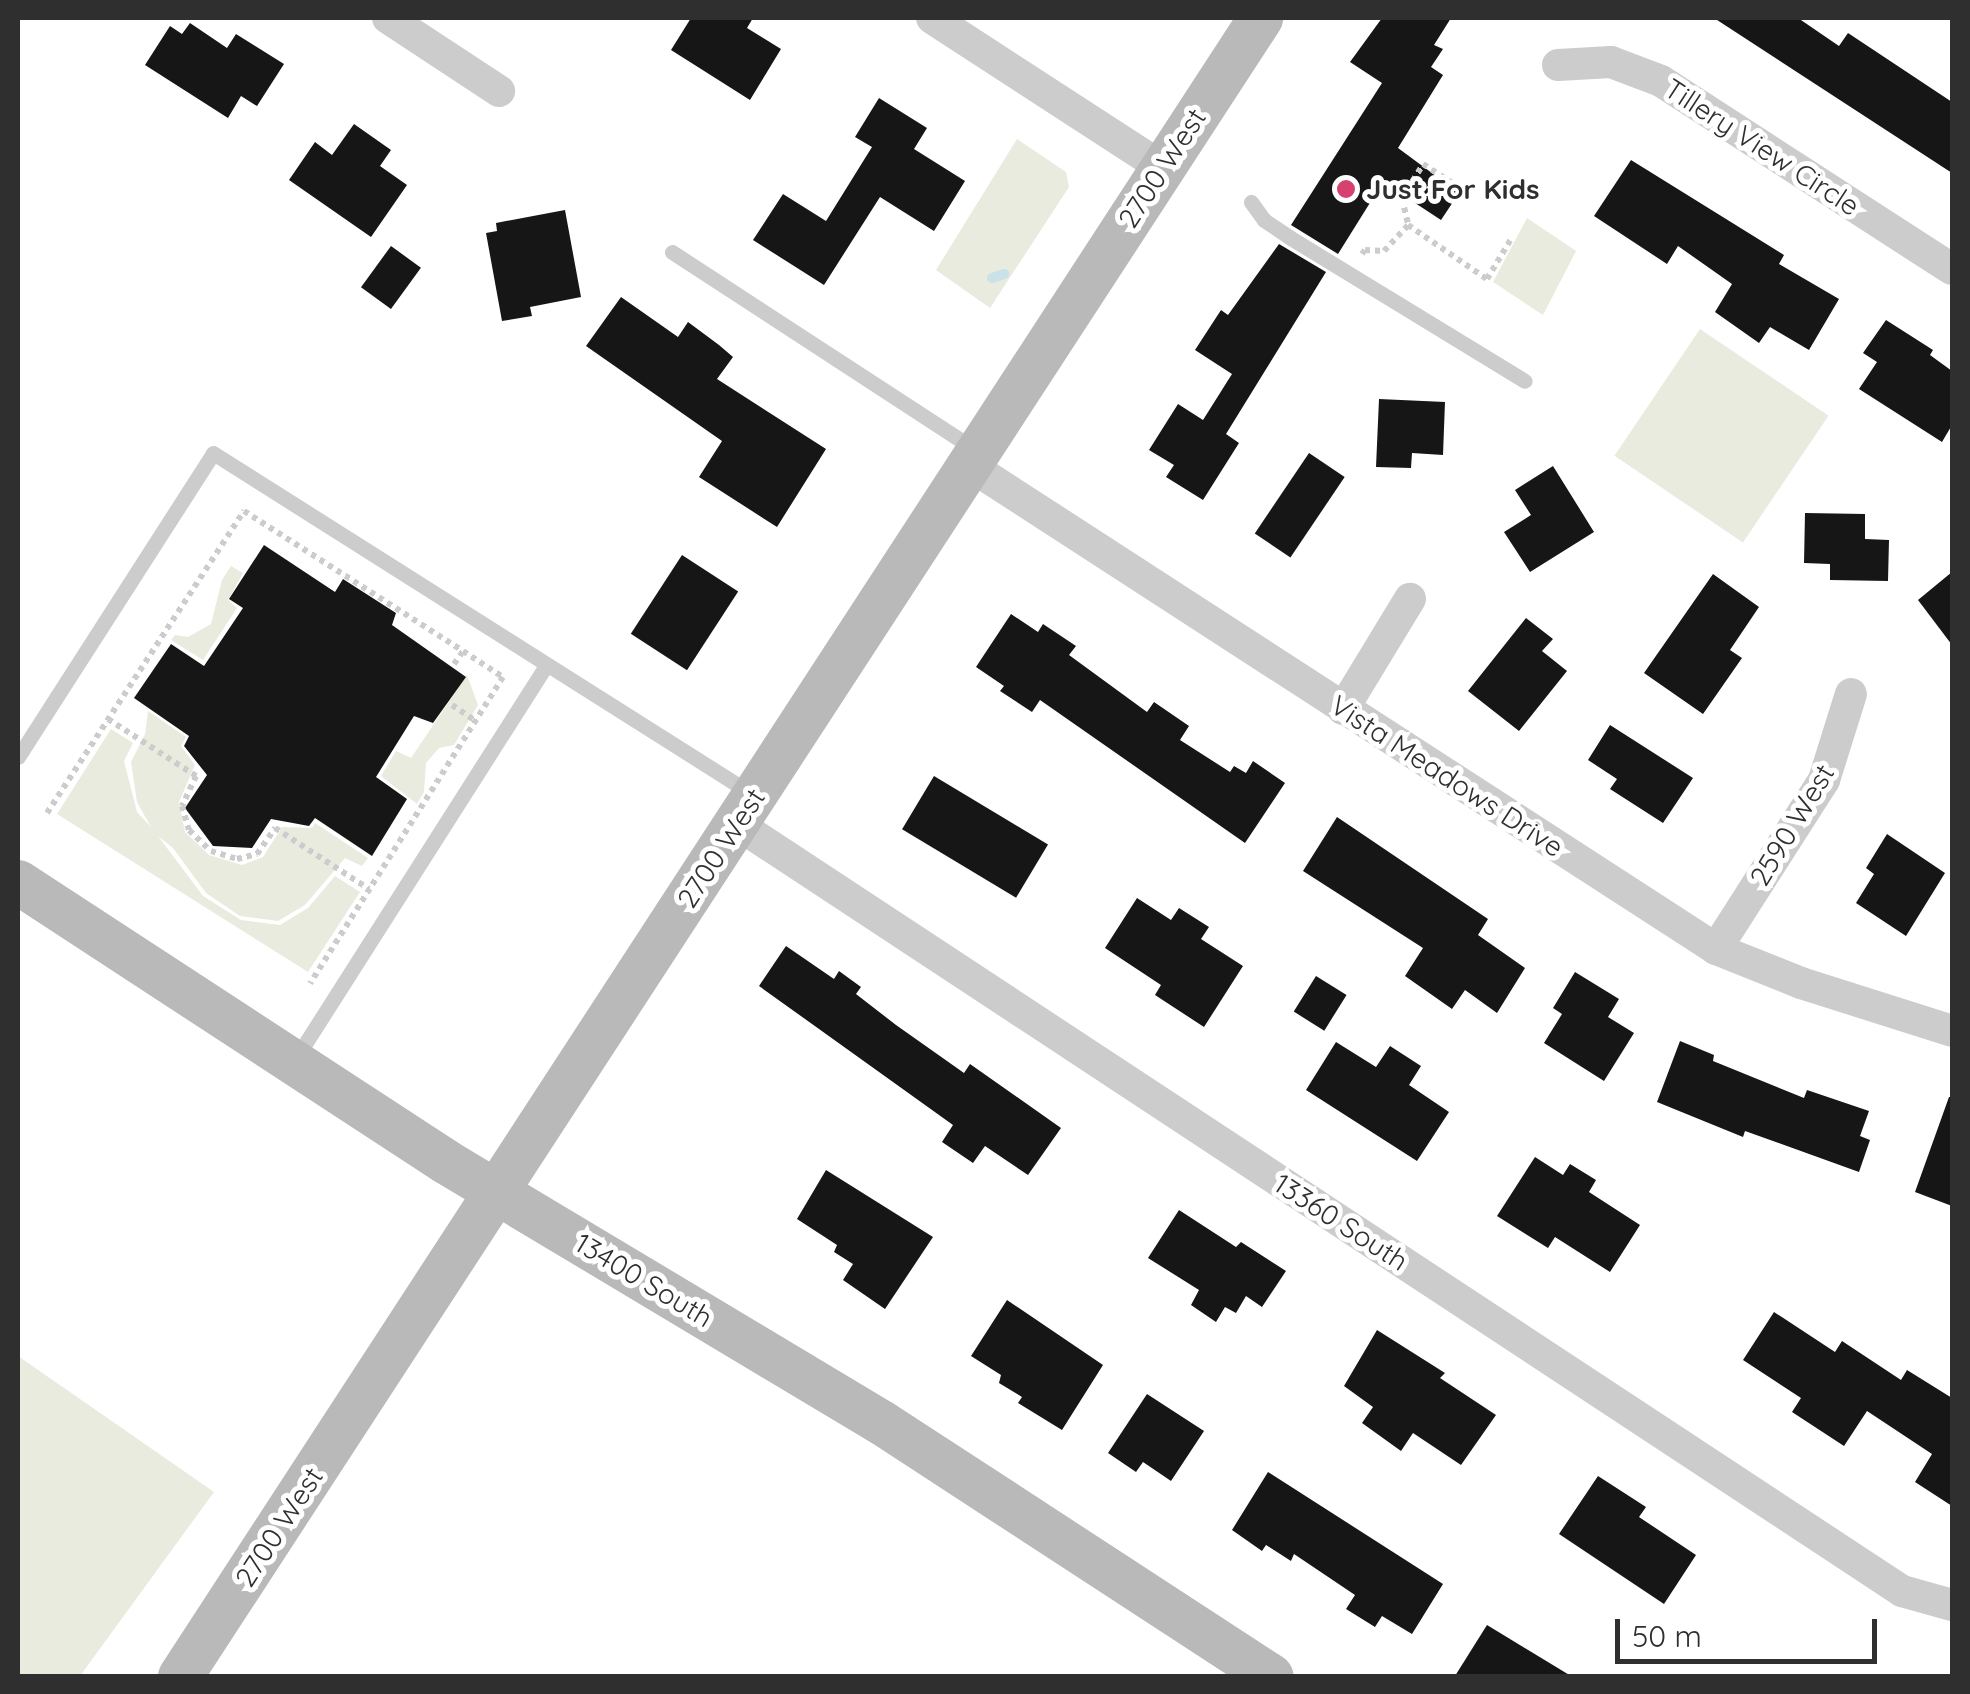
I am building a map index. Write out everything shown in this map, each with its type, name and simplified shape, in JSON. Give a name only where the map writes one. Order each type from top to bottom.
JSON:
[{"type":"main road","name":"2700 West","points":[[180,1676],[1260,18]]},
{"type":"main road","name":"13400 South","points":[[18,882],[496,1191],[881,1422],[1270,1676]]},
{"type":"street","points":[[388,18],[499,91]]},
{"type":"street","points":[[932,18],[1163,168]]},
{"type":"street","name":"Tillery View Circle","points":[[1558,65],[1611,62],[1661,81],[1952,269]]},
{"type":"street","name":"Vista Meadows Drive","points":[[974,458],[1343,709],[1716,949],[1801,983],[1952,1032]]},
{"type":"street","points":[[1343,709],[1410,599]]},
{"type":"street","name":"2590 West","points":[[1716,949],[1824,780],[1852,694]]},
{"type":"street","name":"13360 South","points":[[746,810],[1902,1591],[1952,1605]]},
{"type":"lane","points":[[1252,202],[1264,220],[1289,237],[1525,381]]},
{"type":"lane","points":[[672,252],[974,458]]},
{"type":"lane","points":[[18,756],[213,453],[546,665],[746,810]]},
{"type":"lane","points":[[294,1061],[546,665]]},
{"type":"path","points":[[1402,198],[1423,164],[1460,188]]},
{"type":"path","points":[[1386,186],[1402,198],[1408,225],[1487,279],[1511,239]]},
{"type":"path","points":[[1359,259],[1365,250],[1384,251],[1408,225]]},
{"type":"path","points":[[46,813],[244,511],[504,677],[310,982]]},
{"type":"path","points":[[454,664],[463,651]]},
{"type":"path","points":[[452,706],[476,720]]},
{"type":"path","points":[[108,719],[196,776],[182,806],[190,830],[210,851],[237,860],[257,854],[275,828],[369,890]]},
{"type":"shaded area","points":[[1017,139],[1066,172],[1069,187],[990,308],[936,270]]},
{"type":"shaded area","points":[[1527,218],[1576,251],[1543,315],[1493,282]]},
{"type":"shaded area","points":[[1700,329],[1829,416],[1743,543],[1614,456]]},
{"type":"shaded area","points":[[231,566],[243,573],[228,600],[237,608],[203,660],[171,640],[175,635],[188,637],[211,624],[222,580]]},
{"type":"shaded area","points":[[467,675],[478,705],[454,745],[439,748],[426,763],[424,792],[417,804],[381,776],[396,751],[411,758]]},
{"type":"shaded area","points":[[148,711],[186,737],[181,746],[195,765],[179,802],[185,832],[209,855],[242,865],[263,857],[282,827],[312,828],[315,823],[368,858],[362,866],[345,858],[305,905],[278,921],[240,916],[206,893],[173,848],[158,836],[203,896],[241,920],[280,925],[308,908],[335,876],[360,892],[308,972],[57,814],[111,729],[133,743],[124,761],[137,812],[151,827],[137,802],[131,762],[145,734]]},
{"type":"shaded area","points":[[18,1356],[214,1492],[80,1676],[18,1676]]},
{"type":"building","points":[[691,18],[753,18],[747,28],[781,49],[750,100],[671,50]]},
{"type":"building","points":[[1382,18],[1451,18],[1434,45],[1443,49],[1431,67],[1443,75],[1398,148],[1459,193],[1441,220],[1383,182],[1338,254],[1291,225],[1382,83],[1350,62]]},
{"type":"building","points":[[1714,18],[1798,18],[1839,46],[1848,33],[1952,102],[1952,173]]},
{"type":"building","points":[[190,23],[227,48],[236,34],[284,64],[257,106],[241,96],[228,118],[145,65],[170,26],[182,34]]},
{"type":"building","points":[[879,98],[927,128],[914,149],[965,181],[934,231],[880,197],[824,285],[753,240],[783,194],[826,221],[872,147],[855,137]]},
{"type":"building","points":[[354,124],[391,150],[380,166],[407,185],[371,237],[289,180],[315,142],[332,155]]},
{"type":"building","points":[[1631,160],[1784,255],[1779,264],[1839,299],[1809,350],[1770,327],[1759,343],[1715,312],[1732,284],[1678,246],[1667,264],[1594,216]]},
{"type":"building","points":[[565,210],[581,297],[530,307],[532,316],[502,321],[486,233],[497,231],[496,223]]},
{"type":"building","points":[[1279,244],[1326,272],[1226,434],[1239,443],[1203,500],[1166,477],[1174,465],[1149,450],[1178,404],[1203,420],[1232,374],[1195,350],[1221,310],[1228,315]]},
{"type":"building","points":[[391,246],[421,268],[391,309],[361,287]]},
{"type":"building","points":[[621,297],[678,337],[688,322],[733,357],[717,379],[826,449],[777,527],[699,477],[722,441],[586,346]]},
{"type":"building","points":[[1886,320],[1933,350],[1930,355],[1952,371],[1952,425],[1942,442],[1859,389],[1877,362],[1863,353]]},
{"type":"building","points":[[1379,399],[1445,402],[1443,455],[1412,453],[1411,468],[1376,467]]},
{"type":"building","points":[[1309,453],[1345,477],[1290,557],[1255,533]]},
{"type":"building","points":[[1553,466],[1594,532],[1530,572],[1504,532],[1531,515],[1515,490]]},
{"type":"building","points":[[1805,513],[1865,514],[1865,539],[1889,540],[1888,581],[1830,580],[1830,564],[1804,563]]},
{"type":"building","points":[[264,545],[335,592],[343,579],[396,613],[392,625],[466,677],[433,723],[414,716],[376,777],[407,799],[372,856],[315,818],[309,826],[271,819],[252,848],[213,846],[185,808],[207,775],[184,746],[189,736],[134,698],[171,644],[204,666],[243,608],[229,599]]},
{"type":"building","points":[[682,555],[738,591],[687,670],[631,634]]},
{"type":"building","points":[[1952,572],[1952,645],[1918,600]]},
{"type":"building","points":[[1713,574],[1759,607],[1730,650],[1742,658],[1703,714],[1644,673]]},
{"type":"building","points":[[1011,614],[1038,632],[1043,624],[1076,646],[1069,655],[1147,712],[1154,702],[1189,726],[1180,740],[1230,772],[1234,766],[1246,773],[1253,761],[1285,783],[1245,843],[1040,700],[1032,712],[1000,691],[1004,686],[976,667]]},
{"type":"building","points":[[1526,618],[1553,639],[1542,651],[1567,671],[1519,731],[1468,691]]},
{"type":"building","points":[[1610,725],[1693,778],[1663,823],[1610,789],[1617,779],[1588,760]]},
{"type":"building","points":[[934,776],[1048,845],[1016,898],[902,829]]},
{"type":"building","points":[[1337,817],[1488,919],[1478,935],[1525,968],[1497,1013],[1465,990],[1452,1009],[1405,976],[1423,948],[1303,871]]},
{"type":"building","points":[[1887,834],[1945,873],[1906,936],[1856,903],[1874,874],[1866,868]]},
{"type":"building","points":[[1137,898],[1171,920],[1179,908],[1209,927],[1201,939],[1243,966],[1204,1027],[1155,995],[1161,985],[1105,948]]},
{"type":"building","points":[[786,946],[834,979],[839,971],[861,987],[856,994],[896,1025],[964,1073],[970,1064],[1061,1128],[1028,1175],[985,1146],[973,1163],[942,1142],[953,1125],[759,986]]},
{"type":"building","points":[[1575,972],[1619,999],[1608,1017],[1634,1033],[1604,1081],[1544,1043],[1562,1014],[1553,1008]]},
{"type":"building","points":[[1316,976],[1347,995],[1324,1031],[1294,1012]]},
{"type":"building","points":[[1680,1041],[1714,1055],[1713,1061],[1804,1098],[1807,1090],[1869,1111],[1860,1136],[1870,1140],[1859,1172],[1745,1131],[1743,1137],[1657,1102]]},
{"type":"building","points":[[1336,1042],[1376,1067],[1390,1046],[1421,1066],[1409,1085],[1449,1112],[1417,1161],[1306,1090]]},
{"type":"building","points":[[1952,1097],[1952,1206],[1915,1192]]},
{"type":"building","points":[[1535,1157],[1563,1175],[1570,1164],[1596,1180],[1589,1192],[1640,1225],[1610,1272],[1555,1237],[1548,1248],[1497,1216]]},
{"type":"building","points":[[826,1170],[933,1237],[885,1309],[843,1280],[853,1264],[834,1252],[837,1245],[797,1219]]},
{"type":"building","points":[[1179,1210],[1236,1247],[1241,1242],[1286,1271],[1262,1307],[1246,1296],[1236,1313],[1225,1307],[1216,1322],[1191,1305],[1199,1290],[1148,1258]]},
{"type":"building","points":[[1007,1300],[1103,1365],[1062,1430],[1018,1403],[1022,1397],[999,1383],[1001,1375],[971,1356]]},
{"type":"building","points":[[1774,1312],[1835,1352],[1842,1341],[1901,1380],[1907,1370],[1952,1398],[1952,1506],[1915,1482],[1932,1454],[1867,1411],[1844,1446],[1792,1412],[1801,1398],[1743,1360]]},
{"type":"building","points":[[1377,1330],[1445,1373],[1440,1378],[1496,1415],[1461,1465],[1413,1433],[1401,1451],[1362,1423],[1373,1407],[1344,1386]]},
{"type":"building","points":[[1147,1394],[1204,1431],[1171,1481],[1143,1462],[1136,1472],[1108,1453]]},
{"type":"building","points":[[1268,1472],[1443,1584],[1412,1634],[1382,1616],[1375,1627],[1346,1609],[1355,1595],[1294,1554],[1291,1561],[1266,1545],[1262,1551],[1232,1530]]},
{"type":"building","points":[[1598,1476],[1646,1507],[1639,1517],[1696,1555],[1664,1604],[1559,1534]]},
{"type":"building","points":[[1487,1625],[1571,1676],[1455,1676]]},
{"type":"waterway","points":[[992,278],[1004,274]]},
{"type":"place","name":"Just For Kids","points":[[1346,189]]}]
